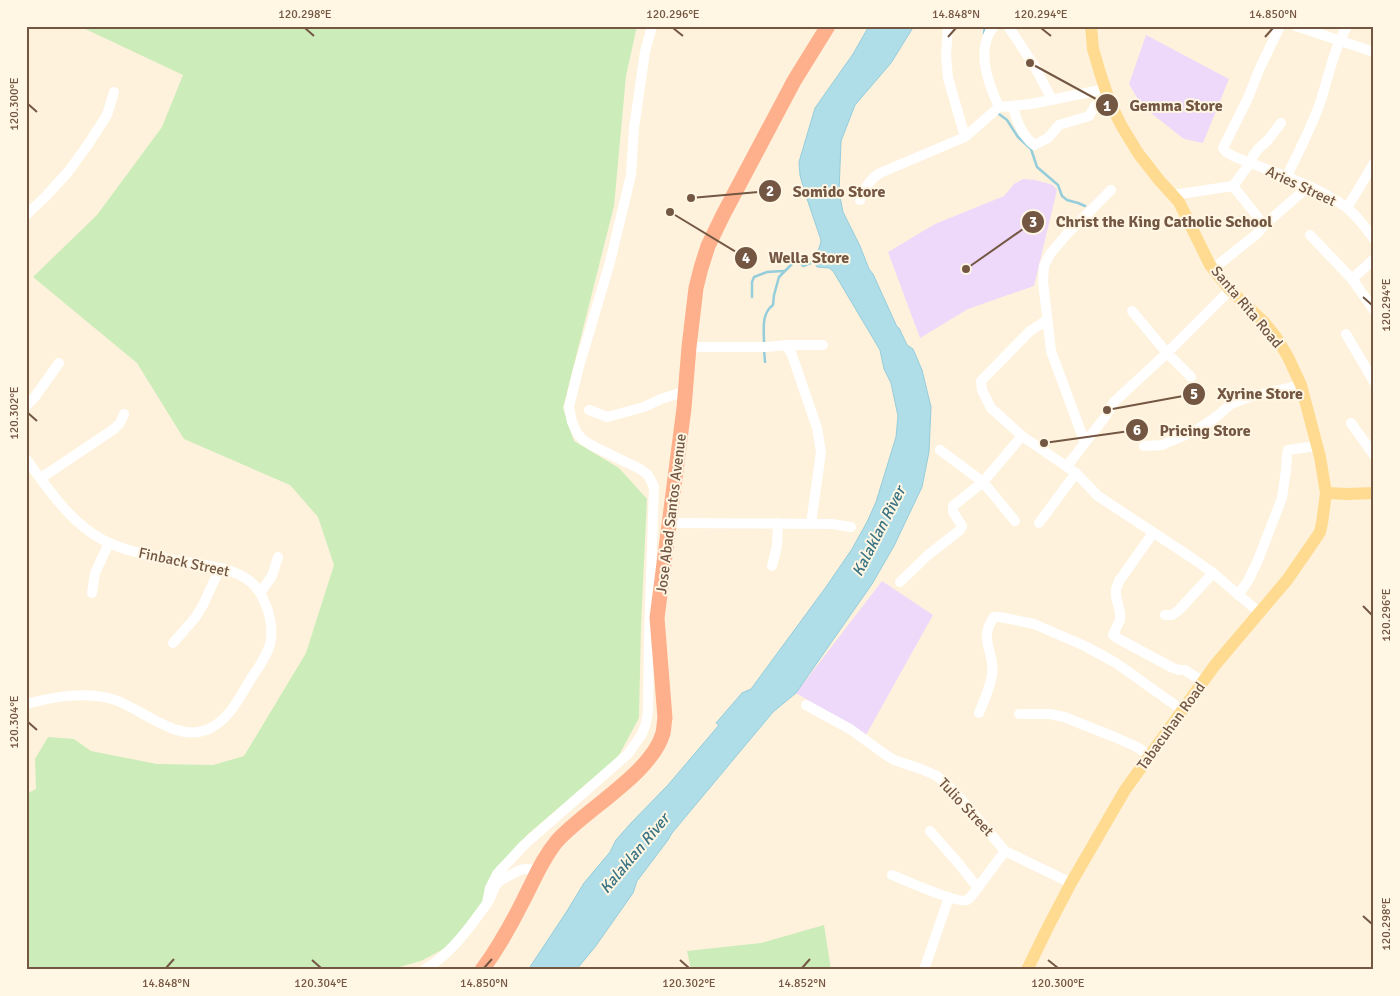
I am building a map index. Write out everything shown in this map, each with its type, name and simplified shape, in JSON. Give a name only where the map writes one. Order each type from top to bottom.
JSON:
[{"type":"highway","name":"Jose Abad Santos Avenue","points":[[482,970],[499,946],[538,871],[557,842],[576,823],[640,769],[654,752],[663,733],[665,718],[657,618],[686,391],[696,288],[708,246],[794,81],[828,26]]},
{"type":"main road","name":"Santa Rita Road","points":[[1091,26],[1094,49],[1107,94],[1121,125],[1159,180],[1179,202],[1214,268],[1230,290],[1276,337],[1288,357],[1301,385],[1326,493]]},
{"type":"main road","points":[[1326,493],[1374,493]]},
{"type":"main road","name":"Tabacuhan Road","points":[[1027,970],[1048,927],[1125,790],[1215,665],[1287,580],[1320,532],[1326,493]]},
{"type":"street","points":[[487,904],[490,888],[502,868],[524,845],[628,754],[642,734],[646,723],[649,704],[649,637],[654,487],[648,475],[640,469],[583,440],[572,422],[569,407],[610,262],[631,175],[634,128],[642,71],[652,26]]},
{"type":"street","points":[[948,26],[946,56],[948,78],[965,137]]},
{"type":"street","points":[[994,26],[986,39],[984,50],[988,78],[999,107]]},
{"type":"street","points":[[1008,26],[1035,66],[1052,100]]},
{"type":"street","name":"Aries Street","points":[[1280,26],[1223,148],[1226,152],[1250,163],[1309,186],[1347,208],[1372,232]]},
{"type":"street","points":[[1296,26],[1374,52]]},
{"type":"street","points":[[1287,176],[1318,107],[1339,41],[1348,26]]},
{"type":"street","points":[[26,215],[68,172],[89,143],[107,115],[114,92]]},
{"type":"street","points":[[860,200],[869,183],[880,173],[965,137],[999,107],[1107,94]]},
{"type":"street","points":[[1013,106],[1026,138],[1034,145],[1048,138],[1059,125],[1089,116],[1095,106],[1107,94]]},
{"type":"street","points":[[1173,195],[1233,186],[1258,149],[1268,140],[1281,123]]},
{"type":"street","points":[[1347,208],[1374,163]]},
{"type":"street","points":[[1362,182],[1374,181]]},
{"type":"street","points":[[1233,186],[1264,225]]},
{"type":"street","points":[[1214,268],[1258,234],[1264,225],[1309,186]]},
{"type":"street","points":[[1085,443],[1051,350],[1043,281],[1044,266],[1050,254],[1067,234],[1111,190]]},
{"type":"street","points":[[1310,235],[1352,279],[1374,310]]},
{"type":"street","points":[[1352,279],[1374,259]]},
{"type":"street","points":[[1066,466],[1105,417],[1114,402],[1167,353],[1230,290]]},
{"type":"street","points":[[1132,311],[1167,353],[1191,377]]},
{"type":"street","points":[[1047,320],[1030,331],[980,381],[982,390],[991,408],[1022,436],[1076,473],[1098,496],[1213,573],[1260,613]]},
{"type":"street","points":[[1346,334],[1374,382]]},
{"type":"street","points":[[689,347],[766,347],[823,344]]},
{"type":"street","points":[[787,345],[818,428],[821,452],[811,524]]},
{"type":"street","points":[[26,406],[59,363]]},
{"type":"street","points":[[1144,446],[1162,445],[1197,430],[1231,404],[1248,397],[1301,385]]},
{"type":"street","points":[[589,410],[607,418],[644,407],[686,391]]},
{"type":"street","points":[[41,478],[114,430],[124,414]]},
{"type":"street","points":[[1351,423],[1374,455]]},
{"type":"street","points":[[900,582],[928,555],[960,530],[962,526],[953,512],[953,506],[983,482],[1022,436]]},
{"type":"street","points":[[1238,595],[1248,581],[1258,560],[1282,498],[1288,450],[1316,446]]},
{"type":"street","points":[[940,450],[983,482],[1015,521]]},
{"type":"street","name":"Finback Street","points":[[26,459],[63,508],[93,534],[109,543],[130,551],[220,568],[237,573],[250,582],[265,601],[272,632],[271,646],[228,716],[206,731],[193,732],[168,728],[123,704],[98,696],[46,699],[26,704]]},
{"type":"street","points":[[1039,523],[1076,473]]},
{"type":"street","points":[[670,522],[832,524],[852,526]]},
{"type":"street","points":[[772,566],[777,546],[778,523]]},
{"type":"street","points":[[1153,533],[1116,589],[1120,620],[1113,635],[1173,668],[1185,670],[1203,682]]},
{"type":"street","points":[[92,593],[95,573],[109,543]]},
{"type":"street","points":[[260,593],[272,576],[278,557]]},
{"type":"street","points":[[173,642],[195,618],[220,568]]},
{"type":"street","points":[[1165,615],[1172,615],[1179,610],[1213,573]]},
{"type":"street","points":[[979,713],[992,674],[993,663],[987,644],[987,636],[990,623],[994,617],[1034,624],[1086,646],[1116,663],[1182,710]]},
{"type":"street","name":"Tulio Street","points":[[806,705],[850,729],[894,760],[937,776],[953,790],[1006,851],[1072,883]]},
{"type":"street","points":[[1020,714],[1050,714],[1064,717],[1135,746],[1150,756]]},
{"type":"street","points":[[930,831],[978,888]]},
{"type":"street","points":[[892,875],[949,897],[967,900],[1006,851]]},
{"type":"street","points":[[424,970],[444,957],[493,894],[501,891],[505,886],[507,878],[512,873],[525,868],[538,871]]},
{"type":"street","points":[[924,970],[949,897]]},
{"type":"shaded area","points":[[1146,35],[1229,79],[1203,143],[1184,139],[1142,106],[1129,84]]},
{"type":"shaded area","points":[[1023,179],[1053,185],[1057,190],[1034,286],[968,309],[920,338],[888,252],[935,224],[1004,196],[1014,184]]},
{"type":"shaded area","points":[[882,581],[933,615],[866,735],[796,693]]},
{"type":"green space","points":[[79,26],[637,26],[626,76],[614,206],[563,408],[574,441],[619,468],[647,499],[639,718],[618,757],[528,834],[494,872],[482,904],[449,946],[421,961],[389,970],[26,970],[26,794],[36,789],[35,759],[48,737],[74,739],[91,751],[157,764],[213,765],[244,756],[306,653],[334,565],[318,517],[290,485],[184,439],[137,363],[33,277],[97,215],[162,127],[183,75]]},
{"type":"green space","points":[[824,925],[831,970],[691,970],[687,951],[761,943]]},
{"type":"water","name":"Kalaklan River","points":[[869,26],[914,26],[891,63],[855,105],[841,141],[839,192],[843,212],[869,269],[897,327],[907,345],[913,349],[922,370],[931,407],[929,452],[922,487],[894,546],[872,584],[796,693],[773,712],[672,833],[637,881],[633,893],[595,947],[576,970],[528,970],[584,883],[610,852],[616,840],[668,785],[719,725],[716,723],[742,693],[751,689],[852,549],[876,502],[896,437],[898,416],[891,383],[884,369],[880,350],[833,271],[829,268],[817,267],[812,258],[818,250],[821,240],[804,190],[799,162],[815,108],[853,54]]},
{"type":"waterway","points":[[984,34],[985,26]]},
{"type":"waterway","points":[[999,114],[1007,120],[1018,137],[1031,149],[1037,167],[1058,185],[1062,196],[1067,200],[1085,206]]},
{"type":"waterway","points":[[764,343],[765,317],[773,305],[779,277],[795,261],[799,261],[803,266],[816,261]]},
{"type":"waterway","points":[[752,297],[754,277],[767,272],[783,271]]},
{"type":"waterway","points":[[764,349],[765,362]]},
{"type":"place","name":"Gemma Store","points":[[1030,63]]},
{"type":"place","name":"Somido Store","points":[[691,198]]},
{"type":"place","name":"Wella Store","points":[[670,212]]},
{"type":"place","name":"Christ the King Catholic School","points":[[966,269]]},
{"type":"place","name":"Xyrine Store","points":[[1107,410]]},
{"type":"place","name":"Pricing Store","points":[[1044,443]]}]
